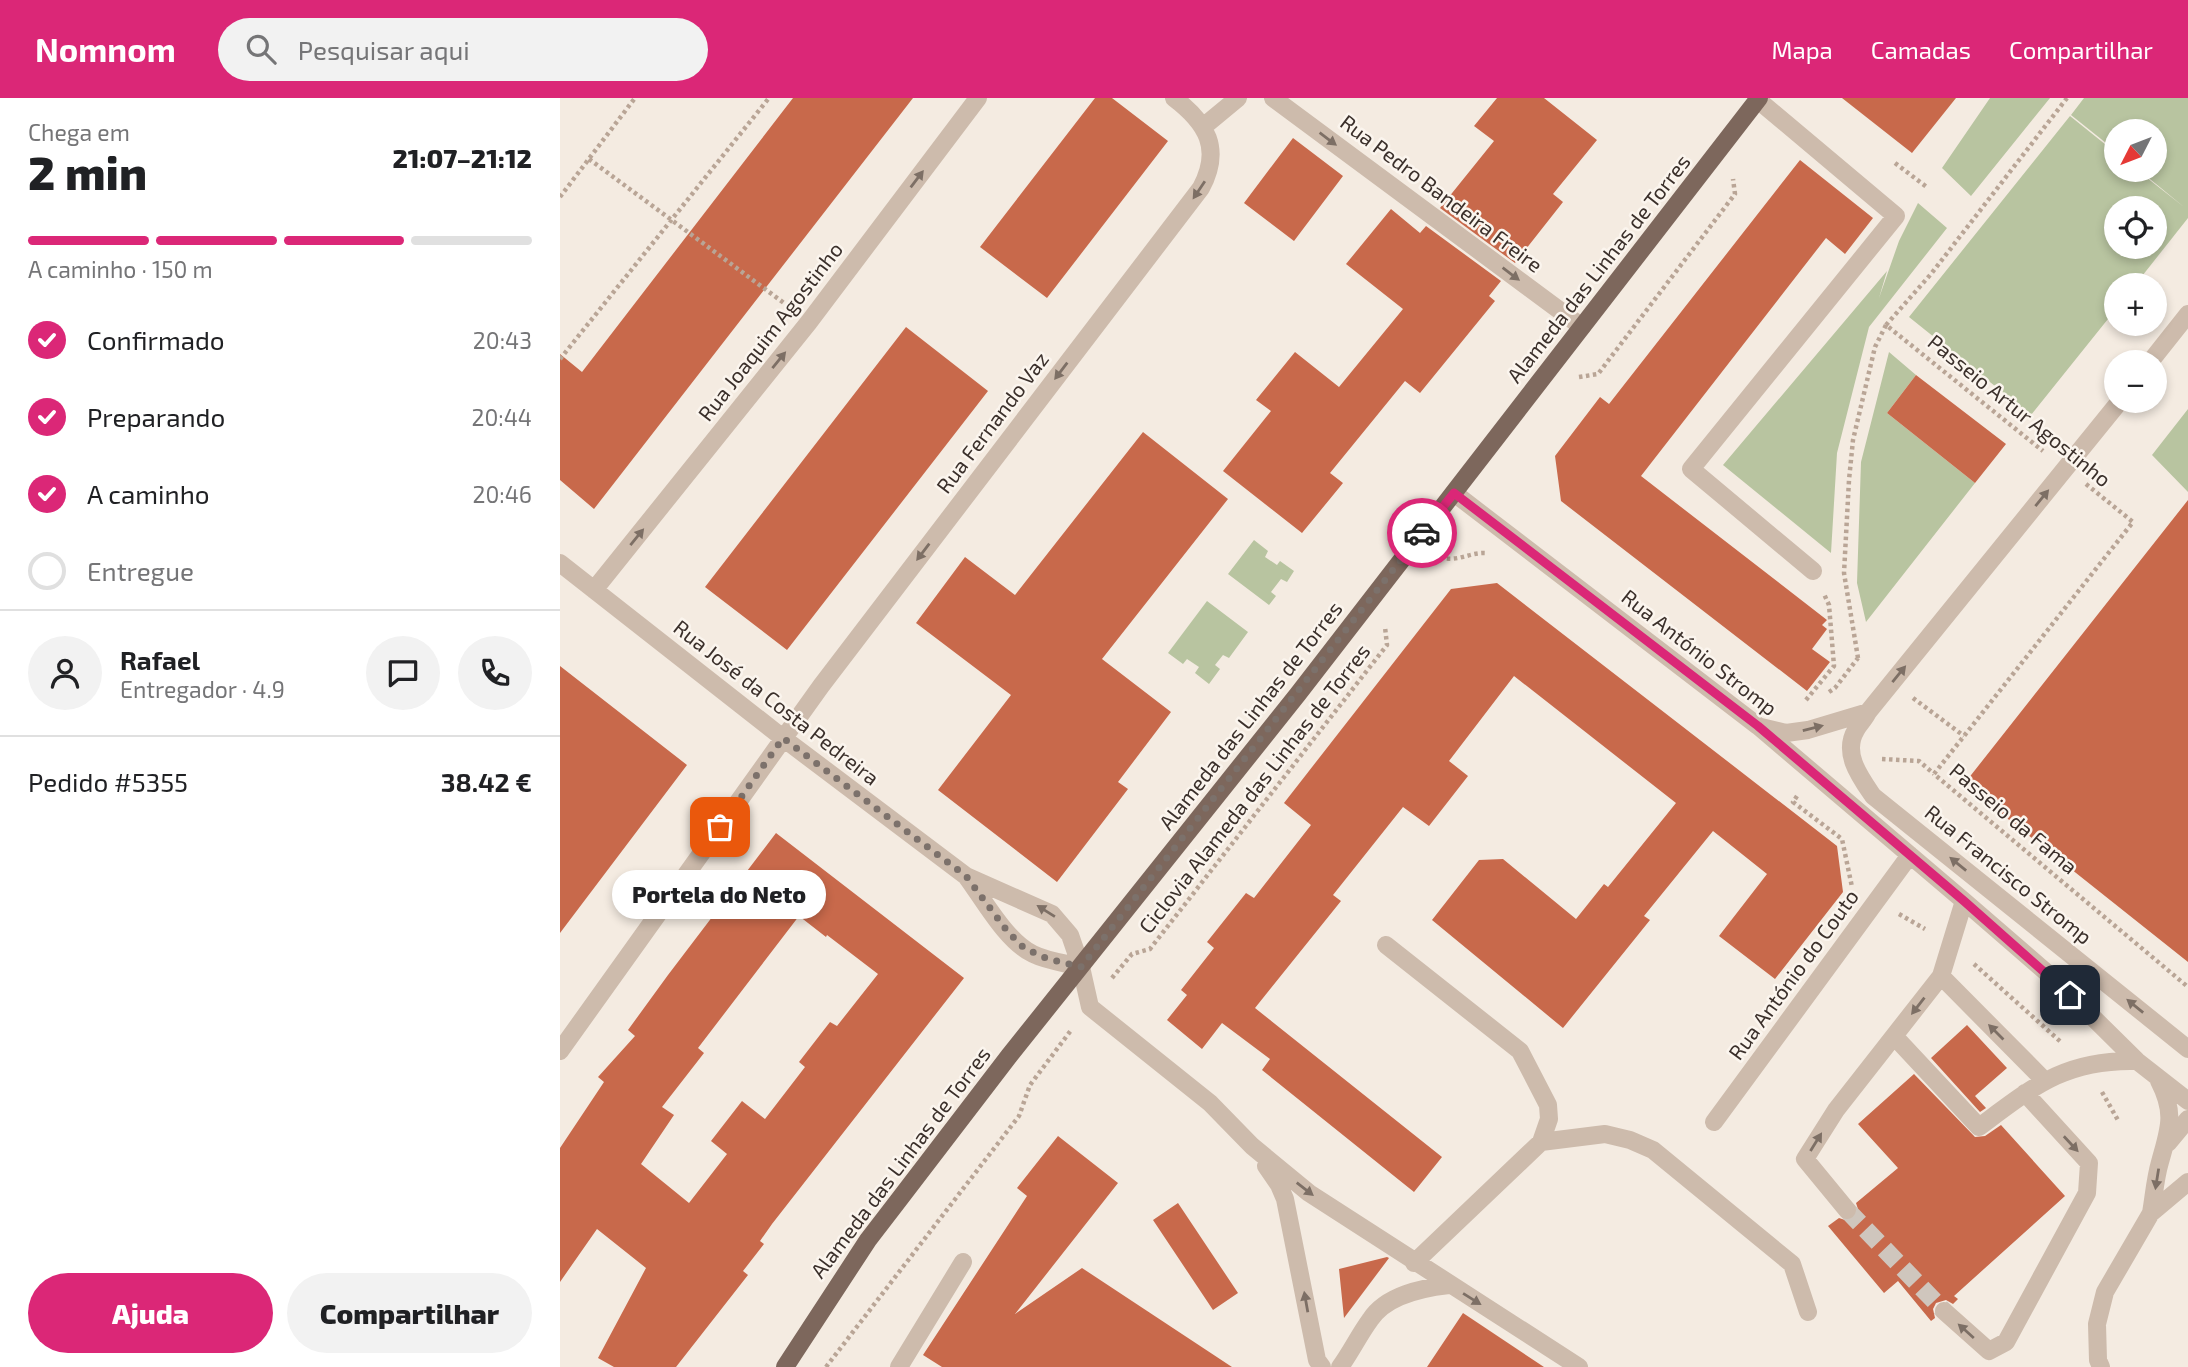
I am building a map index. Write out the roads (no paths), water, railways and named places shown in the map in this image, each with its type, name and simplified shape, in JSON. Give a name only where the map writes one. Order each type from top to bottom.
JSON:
[{"type":"main road","name":"Alameda das Linhas de Torres","points":[[785,1367],[876,1230],[1759,99]]},
{"type":"street","name":"Rua Joaquim Agostinho","points":[[594,590],[809,322],[978,98]]},
{"type":"street","points":[[1174,98],[1190,110],[1203,127],[1238,98]]},
{"type":"street","name":"Rua Pedro Bandeira Freire","points":[[1273,98],[1582,327]]},
{"type":"street","points":[[1759,99],[1896,216],[1691,469],[1813,571]]},
{"type":"street","name":"Rua Fernando Vaz","points":[[560,1051],[783,738],[1201,188],[1209,174],[1212,160],[1203,127]]},
{"type":"street","points":[[2160,350],[2188,314]]},
{"type":"street","name":"Rua Francisco Stromp","points":[[2110,413],[1868,712],[1850,744],[1859,776],[1873,796],[2188,1049]]},
{"type":"street","name":"Rua António Stromp","points":[[1454,493],[1758,726],[1910,855]]},
{"type":"street","name":"Rua José da Costa Pedreira","points":[[560,564],[966,876],[1052,914],[1070,935],[1081,967]]},
{"type":"street","points":[[1758,726],[1786,733],[1808,730],[1868,712]]},
{"type":"street","points":[[1910,855],[2054,979],[2137,1061],[2188,1101]]},
{"type":"street","name":"Rua António do Couto","points":[[1714,1122],[1910,855]]},
{"type":"street","name":"Rua José da Costa Pedreira","points":[[966,876],[1008,932],[1024,948],[1048,959],[1081,967]]},
{"type":"street","points":[[1847,1210],[1805,1159],[1836,1110],[1941,976],[1964,901]]},
{"type":"street","points":[[1385,945],[1520,1051],[1548,1105],[1549,1119],[1541,1142],[1414,1263]]},
{"type":"street","points":[[1081,967],[1090,1007],[1210,1103],[1252,1146],[1309,1193],[1579,1367]]},
{"type":"street","points":[[1941,976],[2044,1080]]},
{"type":"street","points":[[1894,1036],[1979,1127],[2044,1080],[2086,1065],[2112,1060],[2137,1061]]},
{"type":"street","points":[[2151,1213],[2160,1163],[2170,1133],[2169,1109],[2159,1079]]},
{"type":"street","points":[[1944,1311],[1989,1351],[2006,1342],[2087,1193],[2089,1163],[2025,1093]]},
{"type":"street","points":[[2166,1146],[2188,1119]]},
{"type":"street","points":[[1541,1142],[1605,1134],[1630,1140],[1653,1150],[1792,1264],[1808,1312]]},
{"type":"street","points":[[1252,1146],[1279,1185],[1285,1199],[1317,1360],[1322,1367]]},
{"type":"street","points":[[2101,1367],[2097,1324],[2105,1292],[2151,1213],[2188,1182]]},
{"type":"street","points":[[899,1367],[963,1262]]},
{"type":"street","points":[[1340,1367],[1370,1319],[1384,1305],[1413,1292],[1449,1284]]},
{"type":"tunnel","points":[[1847,1210],[1944,1311]]},
{"type":"place","name":"Portela do Neto","points":[[720,827]]}]
